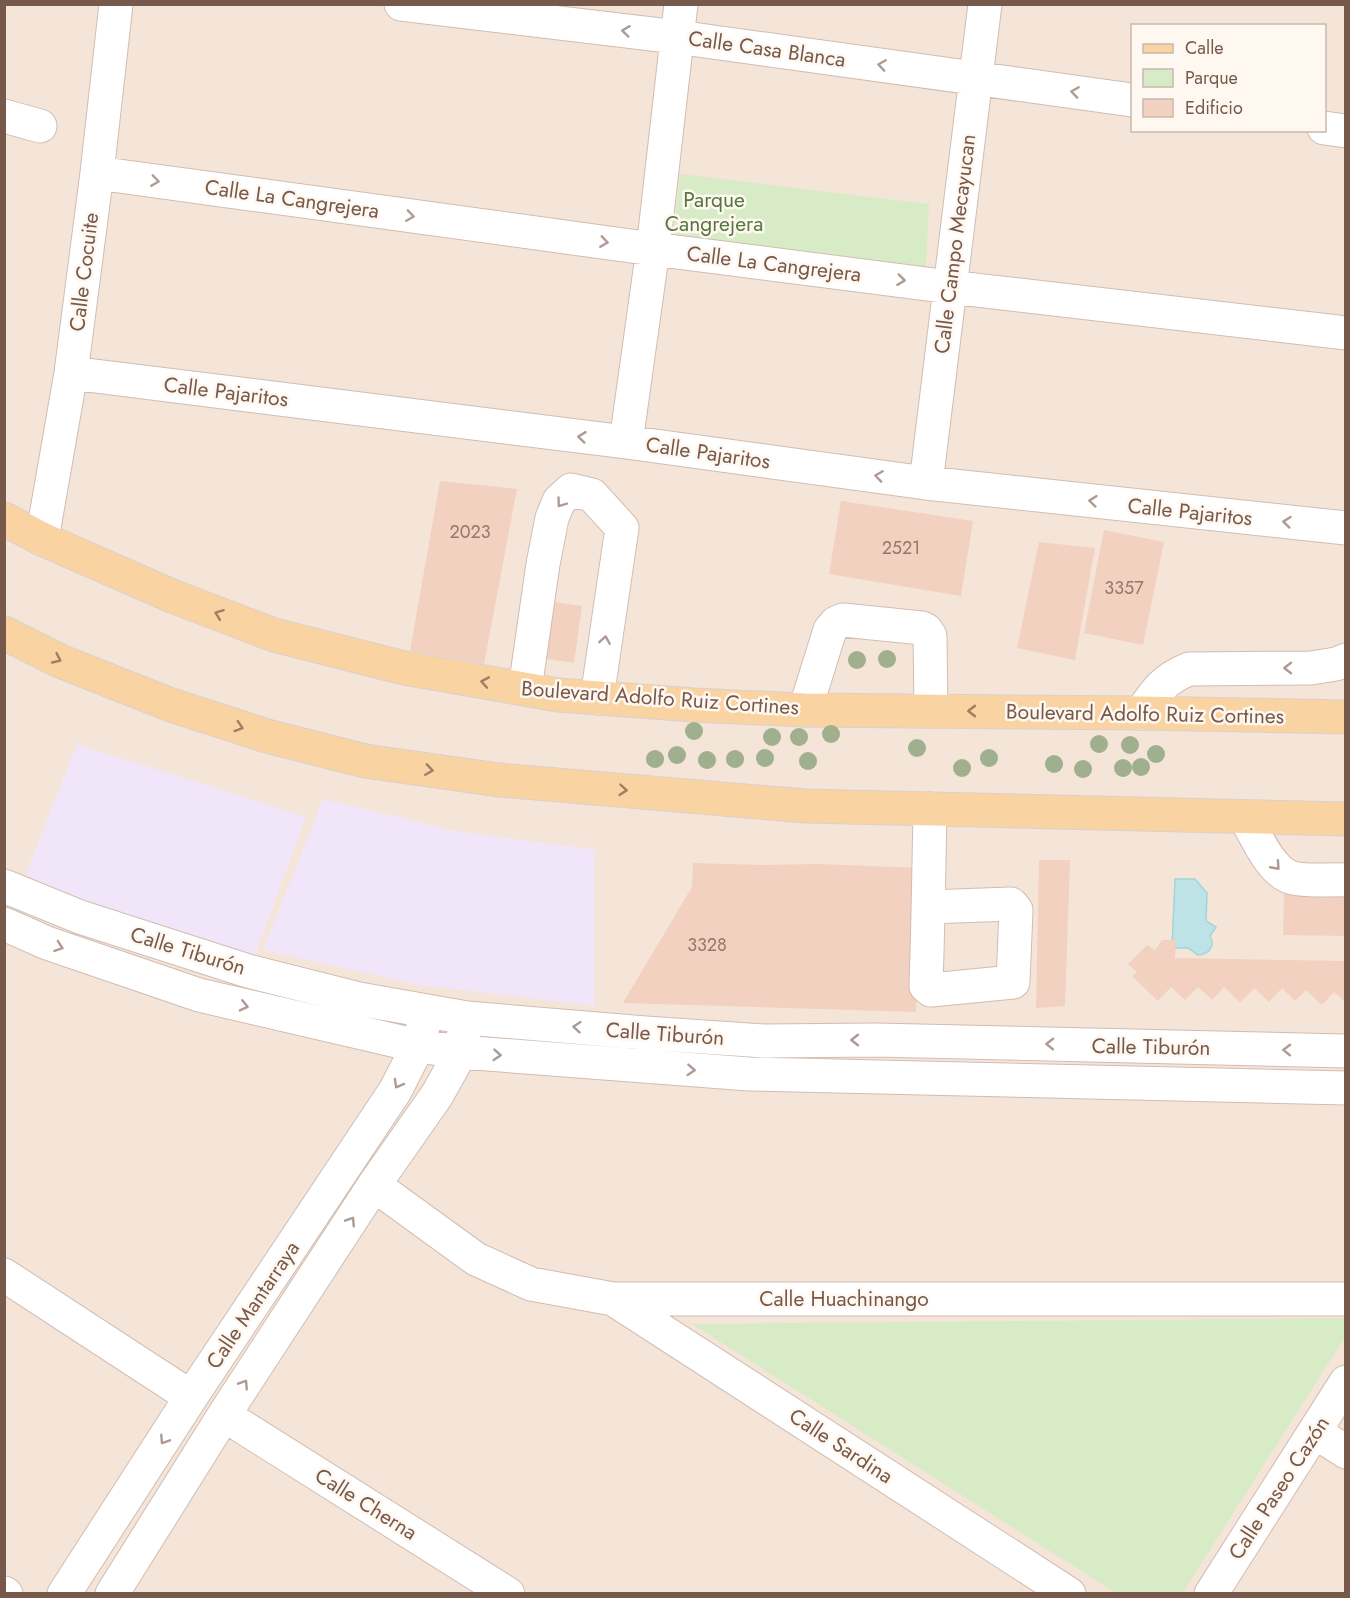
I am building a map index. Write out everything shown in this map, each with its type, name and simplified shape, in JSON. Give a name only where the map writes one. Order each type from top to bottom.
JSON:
[{"type":"main road","name":"Boulevard Adolfo Ruiz Cortines","points":[[4,519],[42,539],[172,596],[274,635],[404,668],[558,695],[806,710],[1141,712],[1346,717]]},
{"type":"main road","points":[[4,633],[60,661],[171,705],[267,736],[365,760],[499,780],[805,806],[1346,819]]},
{"type":"street","name":"Calle Cocuite","points":[[42,539],[71,373],[116,4]]},
{"type":"street","name":"Calle Casa Blanca","points":[[401,4],[677,37],[1131,100]]},
{"type":"street","points":[[626,442],[653,249],[681,4]]},
{"type":"street","name":"Calle Campo Mecayucan","points":[[926,483],[985,4]]},
{"type":"street","points":[[4,116],[40,126]]},
{"type":"street","points":[[1326,128],[1346,131]]},
{"type":"street","name":"Calle La Cangrejera","points":[[97,173],[653,249],[1346,333]]},
{"type":"street","name":"Calle Pajaritos","points":[[71,373],[626,442],[926,483],[1346,528]]},
{"type":"street","points":[[525,689],[552,518],[559,501],[571,490],[592,495],[612,515],[621,528],[597,698]]},
{"type":"street","points":[[806,710],[830,630],[843,620],[926,630],[930,636],[931,711]]},
{"type":"street","points":[[1141,712],[1158,688],[1174,675],[1189,669],[1311,668],[1346,660]]},
{"type":"street","points":[[928,907],[930,809]]},
{"type":"street","points":[[1245,817],[1274,866],[1281,873],[1293,879],[1346,880]]},
{"type":"street","name":"Calle Tiburón","points":[[4,886],[80,917],[248,971],[359,999],[467,1018],[765,1041],[876,1040],[1344,1051]]},
{"type":"street","name":"Calle Tiburón","points":[[4,924],[47,943],[199,995],[418,1046],[461,1052],[748,1074],[1344,1088]]},
{"type":"street","name":"Calle Mantarraya","points":[[64,1593],[191,1397],[395,1091],[418,1046],[428,1011]]},
{"type":"street","name":"Calle Mantarraya","points":[[112,1593],[224,1415],[374,1185],[436,1095],[461,1052],[467,1018]]},
{"type":"street","points":[[1344,1051],[1344,1088]]},
{"type":"street","name":"Calle Huachinango","points":[[374,1185],[476,1259],[531,1284],[613,1299],[1346,1299]]},
{"type":"street","points":[[4,1275],[191,1397]]},
{"type":"street","name":"Calle Sardina","points":[[613,1299],[1069,1593]]},
{"type":"street","name":"Calle Paseo Cazón","points":[[1211,1593],[1346,1382]]},
{"type":"street","name":"Calle Cherna","points":[[224,1415],[508,1593]]},
{"type":"street","points":[[1315,1432],[1346,1452]]},
{"type":"street","points":[[120,1508],[152,1531]]},
{"type":"shaded area","points":[[5,5],[1345,5],[1345,1593],[5,1594]]},
{"type":"shaded area","points":[[77,744],[306,817],[251,965],[20,888]]},
{"type":"shaded area","points":[[323,799],[451,830],[595,850],[594,1006],[420,985],[263,950]]},
{"type":"green space","name":"Parque Cangrejera","points":[[680,174],[929,204],[926,268],[673,241]]},
{"type":"green space","points":[[1345,1318],[1345,1337],[1182,1594],[1116,1593],[692,1324]]},
{"type":"water","points":[[1175,879],[1195,879],[1207,893],[1206,921],[1216,927],[1210,936],[1212,946],[1206,953],[1198,955],[1188,948],[1172,948]]},
{"type":"building","points":[[440,481],[517,489],[484,664],[410,651]]},
{"type":"building","points":[[841,501],[973,521],[961,596],[829,574]]},
{"type":"building","points":[[1104,530],[1164,542],[1143,645],[1084,633]]},
{"type":"building","points":[[1039,542],[1095,548],[1075,660],[1017,648]]},
{"type":"building","points":[[547,601],[582,606],[574,663],[540,658]]},
{"type":"building","points":[[1039,860],[1070,860],[1065,1006],[1036,1008]]},
{"type":"building","points":[[693,863],[923,868],[916,1012],[623,1003],[692,887]]},
{"type":"building","points":[[1284,893],[1346,893],[1346,936],[1283,935]]},
{"type":"building","points":[[1162,940],[1176,940],[1175,958],[1346,961],[1346,1003],[1334,992],[1322,1005],[1306,990],[1295,1001],[1282,988],[1269,1002],[1254,988],[1240,1003],[1224,987],[1212,1000],[1198,987],[1185,1000],[1171,987],[1158,1001],[1132,976],[1137,972],[1128,964],[1147,945],[1155,950]]}]
